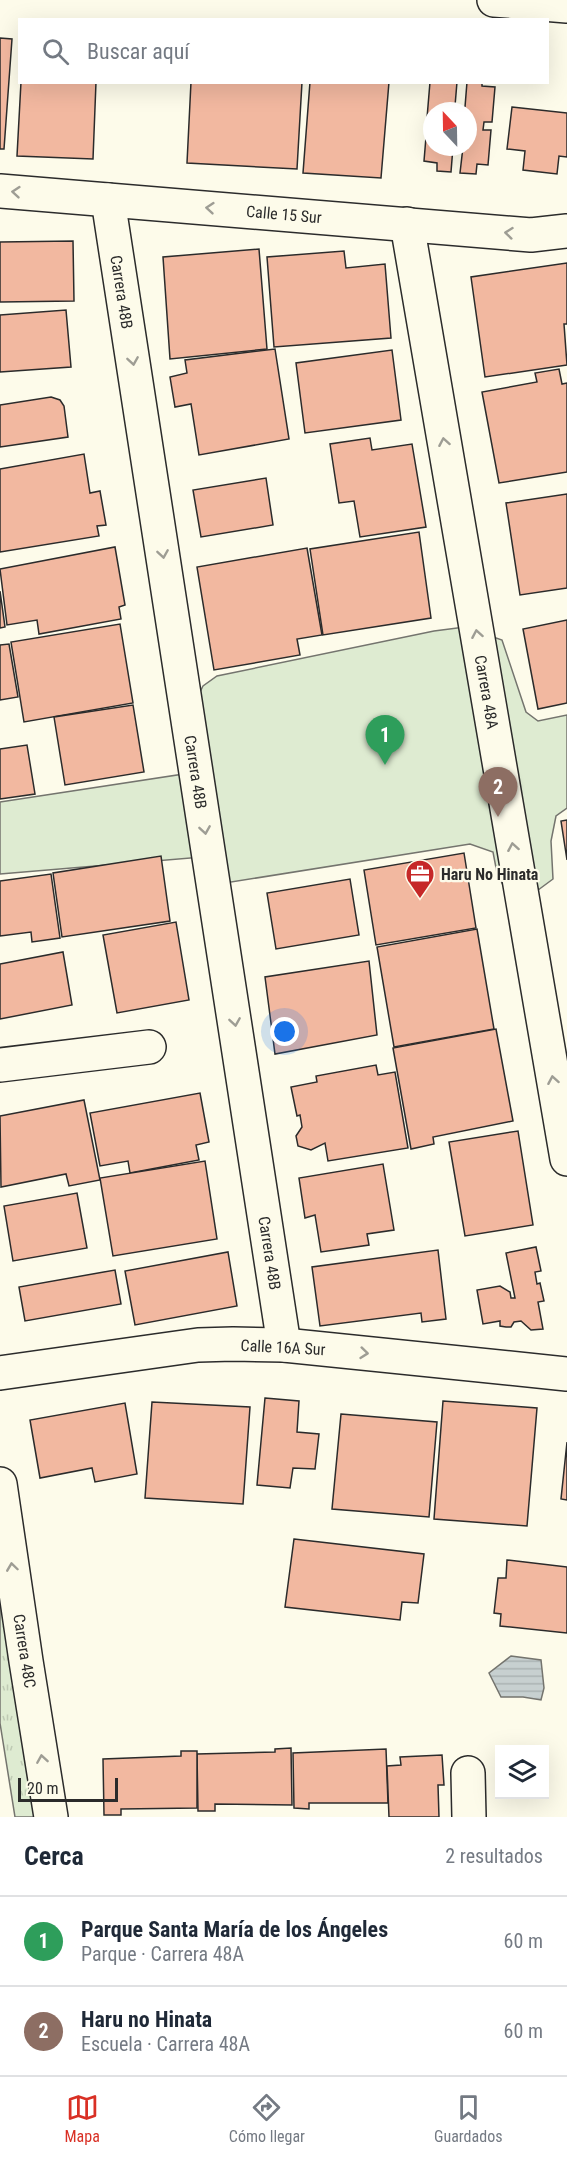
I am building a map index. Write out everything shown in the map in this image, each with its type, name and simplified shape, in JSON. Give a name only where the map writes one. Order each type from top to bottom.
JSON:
[{"type":"street","points":[[494,0],[567,6]]},
{"type":"street","name":"Calle 15 Sur","points":[[0,191],[531,235],[567,231]]},
{"type":"street","name":"Carrera 48B","points":[[108,200],[284,1345]]},
{"type":"street","name":"Carrera 48A","points":[[407,224],[567,1159]]},
{"type":"street","points":[[0,1065],[149,1047]]},
{"type":"street","name":"Calle 16A Sur","points":[[0,1373],[198,1345],[284,1345],[567,1374]]},
{"type":"street","name":"Carrera 48C","points":[[0,1484],[51,1817]]},
{"type":"street","points":[[468,1773],[469,1817]]},
{"type":"green space","points":[[465,627],[502,640],[526,712],[538,721],[567,715],[567,808],[556,816],[551,841],[553,879],[534,893],[505,889],[497,873],[493,852],[470,844],[225,883],[214,856],[0,874],[0,802],[203,771],[196,700],[203,686],[217,676],[434,631]]},
{"type":"green space","points":[[0,1595],[37,1817],[15,1817],[0,1723]]},
{"type":"shaded area","points":[[511,1656],[541,1660],[544,1688],[541,1700],[501,1697],[489,1673]]},
{"type":"building","points":[[0,38],[12,39],[4,149],[0,149]]},
{"type":"building","points":[[21,84],[96,84],[93,159],[17,156]]},
{"type":"building","points":[[191,84],[302,84],[297,169],[187,163]]},
{"type":"building","points":[[310,84],[389,84],[381,178],[303,173]]},
{"type":"building","points":[[430,84],[457,84],[455,102],[428,102]]},
{"type":"building","points":[[467,84],[495,87],[492,122],[484,122],[483,130],[491,130],[488,165],[477,164],[476,174],[460,173],[462,156],[477,156],[477,102],[465,102]]},
{"type":"building","points":[[512,107],[567,113],[567,157],[559,156],[557,174],[523,170],[525,151],[507,149]]},
{"type":"building","points":[[424,156],[452,156],[451,172],[437,171],[437,163],[424,161]]},
{"type":"building","points":[[73,241],[74,301],[0,302],[0,242]]},
{"type":"building","points":[[259,249],[267,349],[170,359],[163,257]]},
{"type":"building","points":[[344,251],[346,268],[385,264],[391,338],[274,347],[267,257]]},
{"type":"building","points":[[567,263],[567,324],[564,324],[567,365],[485,377],[471,277]]},
{"type":"building","points":[[66,310],[71,367],[0,372],[0,315]]},
{"type":"building","points":[[275,349],[289,439],[199,455],[191,404],[175,407],[170,377],[187,373],[185,360]]},
{"type":"building","points":[[392,350],[401,420],[305,433],[296,363]]},
{"type":"building","points":[[559,369],[562,384],[567,383],[567,472],[499,483],[482,392],[537,382],[535,373]]},
{"type":"building","points":[[51,397],[60,400],[64,406],[68,437],[0,447],[0,405]]},
{"type":"building","points":[[370,438],[372,450],[412,444],[426,527],[360,537],[354,501],[339,503],[330,444]]},
{"type":"building","points":[[84,454],[90,493],[100,491],[106,525],[97,526],[99,536],[0,552],[0,469]]},
{"type":"building","points":[[266,478],[273,525],[201,537],[193,490]]},
{"type":"building","points":[[567,494],[567,588],[520,595],[506,503]]},
{"type":"building","points":[[419,532],[431,618],[323,635],[310,549]]},
{"type":"building","points":[[115,547],[125,605],[119,607],[121,619],[39,634],[37,620],[7,625],[0,569]]},
{"type":"building","points":[[307,548],[322,635],[297,639],[300,655],[214,670],[197,567]]},
{"type":"building","points":[[0,591],[5,627],[0,628]]},
{"type":"building","points":[[567,620],[567,703],[538,709],[523,629]]},
{"type":"building","points":[[120,624],[133,703],[24,722],[11,642]]},
{"type":"building","points":[[9,644],[18,697],[0,700],[0,645]]},
{"type":"building","points":[[133,705],[144,772],[65,785],[54,717]]},
{"type":"building","points":[[27,745],[35,794],[0,799],[0,749]]},
{"type":"building","points":[[567,820],[567,860],[561,821]]},
{"type":"building","name":"Haru No Hinata","points":[[464,853],[476,928],[376,945],[364,870]]},
{"type":"building","points":[[161,856],[170,921],[62,937],[53,873]]},
{"type":"building","points":[[51,874],[60,938],[32,942],[31,932],[0,936],[0,881]]},
{"type":"building","points":[[350,879],[359,935],[276,949],[267,893]]},
{"type":"building","points":[[176,922],[189,1000],[117,1013],[103,935]]},
{"type":"building","points":[[477,929],[494,1029],[394,1047],[377,947]]},
{"type":"building","points":[[63,952],[72,1005],[0,1019],[0,964]]},
{"type":"building","points":[[369,961],[377,1035],[275,1054],[265,977]]},
{"type":"building","points":[[496,1029],[513,1121],[433,1137],[434,1144],[411,1149],[393,1048]]},
{"type":"building","points":[[376,1065],[378,1075],[395,1072],[408,1148],[328,1161],[325,1143],[311,1150],[298,1146],[296,1136],[302,1127],[300,1115],[297,1116],[291,1087],[317,1082],[316,1076]]},
{"type":"building","points":[[200,1093],[209,1142],[196,1145],[199,1160],[130,1173],[128,1161],[100,1166],[90,1113]]},
{"type":"building","points":[[84,1100],[100,1180],[69,1186],[66,1174],[1,1187],[0,1116]]},
{"type":"building","points":[[518,1131],[533,1225],[465,1236],[449,1142]]},
{"type":"building","points":[[205,1161],[217,1239],[113,1256],[100,1178]]},
{"type":"building","points":[[383,1164],[394,1230],[367,1234],[369,1245],[321,1252],[315,1215],[305,1218],[299,1178]]},
{"type":"building","points":[[77,1193],[87,1248],[13,1261],[4,1206]]},
{"type":"building","points":[[536,1247],[541,1271],[535,1272],[544,1301],[538,1302],[543,1329],[531,1330],[521,1321],[514,1322],[511,1327],[500,1326],[500,1321],[483,1324],[477,1290],[500,1286],[510,1292],[511,1298],[515,1298],[506,1253]]},
{"type":"building","points":[[438,1250],[446,1319],[422,1322],[421,1313],[320,1326],[312,1267]]},
{"type":"building","points":[[228,1252],[237,1306],[135,1325],[125,1271]]},
{"type":"building","points":[[115,1270],[121,1304],[25,1321],[19,1287]]},
{"type":"building","points":[[265,1398],[299,1401],[297,1432],[319,1434],[315,1469],[293,1468],[290,1488],[257,1485]]},
{"type":"building","points":[[443,1401],[537,1408],[527,1526],[434,1519]]},
{"type":"building","points":[[152,1402],[250,1407],[243,1504],[145,1498]]},
{"type":"building","points":[[125,1403],[137,1474],[95,1482],[92,1468],[40,1478],[30,1420]]},
{"type":"building","points":[[341,1414],[437,1422],[429,1517],[332,1509]]},
{"type":"building","points":[[567,1442],[567,1500],[561,1499]]},
{"type":"building","points":[[294,1539],[424,1554],[418,1603],[402,1602],[400,1620],[285,1607]]},
{"type":"building","points":[[507,1560],[567,1567],[567,1633],[500,1626],[501,1614],[494,1613],[498,1578],[506,1578]]},
{"type":"building","points":[[291,1748],[292,1805],[215,1804],[215,1811],[198,1811],[197,1754],[275,1752],[275,1749]]},
{"type":"building","points":[[386,1749],[388,1803],[309,1803],[309,1809],[294,1808],[293,1753]]},
{"type":"building","points":[[181,1751],[197,1751],[197,1808],[121,1809],[121,1815],[104,1815],[103,1759],[181,1756]]},
{"type":"building","points":[[442,1755],[444,1785],[438,1785],[439,1817],[389,1817],[387,1766],[401,1765],[400,1757]]},
{"type":"place","name":"Parque Santa María de los Ángeles","points":[[385,765]]},
{"type":"place","name":"Haru no Hinata","points":[[498,817]]},
{"type":"place","name":"Haru No Hinata","points":[[420,900]]}]
